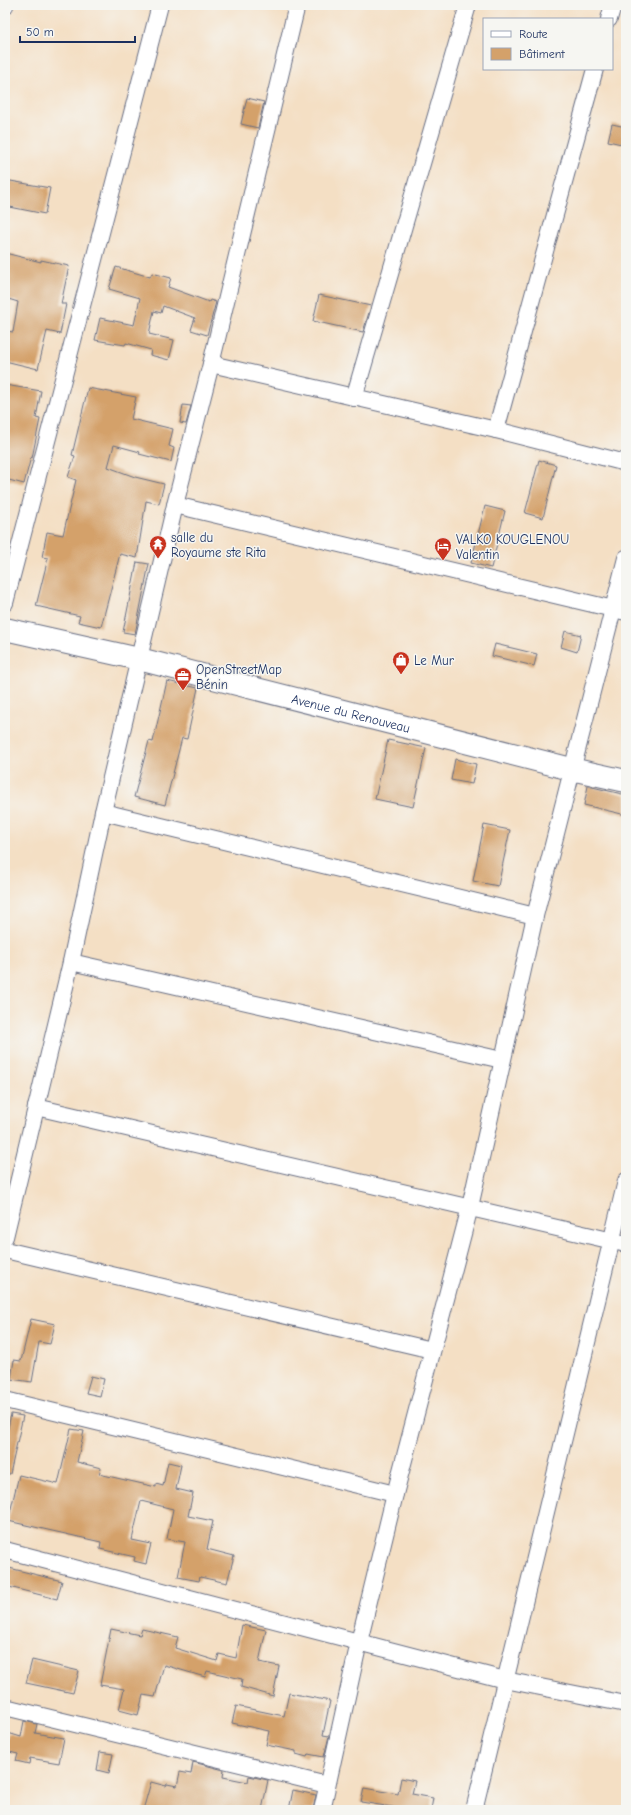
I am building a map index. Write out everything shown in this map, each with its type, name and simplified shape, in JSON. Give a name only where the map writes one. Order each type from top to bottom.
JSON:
[{"type":"main road","name":"Avenue du Renouveau","points":[[5,629],[138,659],[571,769],[626,781]]},
{"type":"street","points":[[5,603],[160,5]]},
{"type":"street","points":[[5,1237],[72,962],[103,812],[138,659],[211,364],[297,5]]},
{"type":"street","points":[[354,398],[468,5]]},
{"type":"street","points":[[609,18],[612,5]]},
{"type":"street","points":[[496,430],[595,70]]},
{"type":"street","points":[[211,364],[496,430],[626,463]]},
{"type":"street","points":[[175,505],[620,611]]},
{"type":"street","points":[[322,1810],[359,1642],[395,1494],[470,1207],[535,916],[571,769],[620,611],[626,558]]},
{"type":"street","points":[[103,812],[535,916]]},
{"type":"street","points":[[72,962],[502,1060]]},
{"type":"street","points":[[36,1107],[619,1242]]},
{"type":"street","points":[[474,1810],[505,1680],[619,1242],[626,1181]]},
{"type":"street","points":[[5,1250],[432,1350]]},
{"type":"street","points":[[5,1400],[395,1494]]},
{"type":"street","points":[[5,1550],[505,1680],[626,1704]]},
{"type":"street","points":[[5,1707],[327,1785]]},
{"type":"building","points":[[247,98],[264,102],[258,128],[241,124]]},
{"type":"building","points":[[612,124],[626,127],[626,145],[608,141]]},
{"type":"building","points":[[5,180],[50,188],[45,214],[5,206]]},
{"type":"building","points":[[5,253],[41,262],[41,260],[69,266],[61,304],[66,304],[60,334],[47,331],[38,369],[5,361],[5,338],[7,331],[13,332],[18,302],[5,298]]},
{"type":"building","points":[[116,267],[150,277],[152,273],[171,278],[168,287],[209,302],[210,300],[216,302],[207,335],[191,330],[195,318],[163,306],[161,313],[154,311],[149,334],[174,340],[169,360],[150,355],[151,350],[126,343],[125,345],[95,340],[100,318],[134,325],[140,298],[109,289]]},
{"type":"building","points":[[319,295],[371,306],[363,332],[313,321]]},
{"type":"building","points":[[5,385],[41,391],[36,418],[40,419],[32,458],[31,457],[24,484],[5,479]]},
{"type":"building","points":[[88,388],[136,397],[131,419],[173,429],[169,446],[174,448],[171,462],[139,454],[140,452],[114,445],[108,467],[135,477],[164,484],[159,504],[146,501],[137,558],[120,554],[101,627],[78,622],[80,616],[36,606],[48,558],[42,557],[47,532],[63,535],[76,480],[68,477],[75,456],[72,455]]},
{"type":"building","points":[[183,405],[191,406],[186,424],[180,423]]},
{"type":"building","points":[[539,460],[556,465],[543,518],[525,513]]},
{"type":"building","points":[[485,506],[505,511],[491,568],[471,563]]},
{"type":"building","points":[[137,562],[149,564],[135,634],[123,632]]},
{"type":"building","points":[[565,631],[581,635],[577,652],[561,647]]},
{"type":"building","points":[[495,644],[537,654],[534,666],[492,656]]},
{"type":"building","points":[[167,681],[198,688],[187,739],[182,738],[165,805],[134,797],[149,741],[153,742]]},
{"type":"building","points":[[388,740],[426,748],[413,807],[375,799]]},
{"type":"building","points":[[455,759],[476,764],[472,784],[451,780]]},
{"type":"building","points":[[588,786],[626,795],[626,815],[584,805]]},
{"type":"building","points":[[484,825],[510,830],[498,886],[473,881]]},
{"type":"building","points":[[31,1319],[55,1324],[50,1344],[39,1342],[32,1382],[11,1379],[14,1360],[21,1361]]},
{"type":"building","points":[[91,1376],[104,1379],[100,1396],[86,1393]]},
{"type":"building","points":[[11,1414],[23,1416],[10,1474],[5,1474],[5,1442]]},
{"type":"building","points":[[71,1429],[84,1431],[77,1462],[101,1468],[99,1474],[156,1487],[156,1484],[163,1486],[168,1462],[181,1465],[176,1489],[193,1493],[188,1516],[213,1521],[207,1549],[234,1556],[227,1583],[200,1577],[199,1581],[178,1577],[185,1542],[167,1539],[173,1509],[141,1501],[132,1540],[151,1544],[146,1564],[134,1561],[135,1557],[100,1549],[101,1542],[8,1521],[19,1475],[58,1484]]},
{"type":"building","points":[[5,1567],[62,1581],[57,1599],[5,1586]]},
{"type":"building","points":[[242,1625],[266,1630],[259,1662],[279,1666],[273,1696],[241,1687],[242,1679],[207,1671],[205,1677],[164,1665],[155,1697],[143,1695],[138,1715],[119,1710],[124,1689],[100,1685],[111,1629],[140,1635],[142,1629],[178,1637],[175,1648],[217,1661],[219,1654],[236,1658]]},
{"type":"building","points":[[32,1660],[79,1671],[73,1693],[26,1683]]},
{"type":"building","points":[[289,1693],[330,1701],[323,1735],[329,1736],[324,1757],[308,1754],[307,1757],[296,1754],[296,1751],[266,1745],[269,1731],[232,1723],[236,1706],[284,1716]]},
{"type":"building","points":[[24,1721],[37,1724],[35,1733],[64,1738],[59,1763],[30,1758],[29,1764],[16,1761],[18,1754],[5,1751],[8,1733],[21,1737]]},
{"type":"building","points":[[100,1752],[113,1754],[109,1773],[97,1770]]},
{"type":"building","points":[[193,1762],[224,1770],[223,1777],[248,1782],[249,1776],[268,1780],[262,1810],[143,1810],[151,1782],[166,1786],[167,1784],[177,1786],[180,1772],[191,1774]]},
{"type":"building","points":[[401,1778],[415,1781],[412,1794],[433,1798],[431,1810],[398,1810],[398,1808],[361,1802],[364,1788],[398,1794]]},
{"type":"building","points":[[293,1790],[316,1795],[313,1810],[289,1810]]},
{"type":"place","name":"salle du Royaume ste Rita","points":[[158,559]]},
{"type":"place","name":"VALKO KOUGLENOU Valentin","points":[[443,561]]},
{"type":"place","name":"Le Mur","points":[[401,675]]},
{"type":"place","name":"OpenStreetMap Bénin","points":[[183,691]]}]
